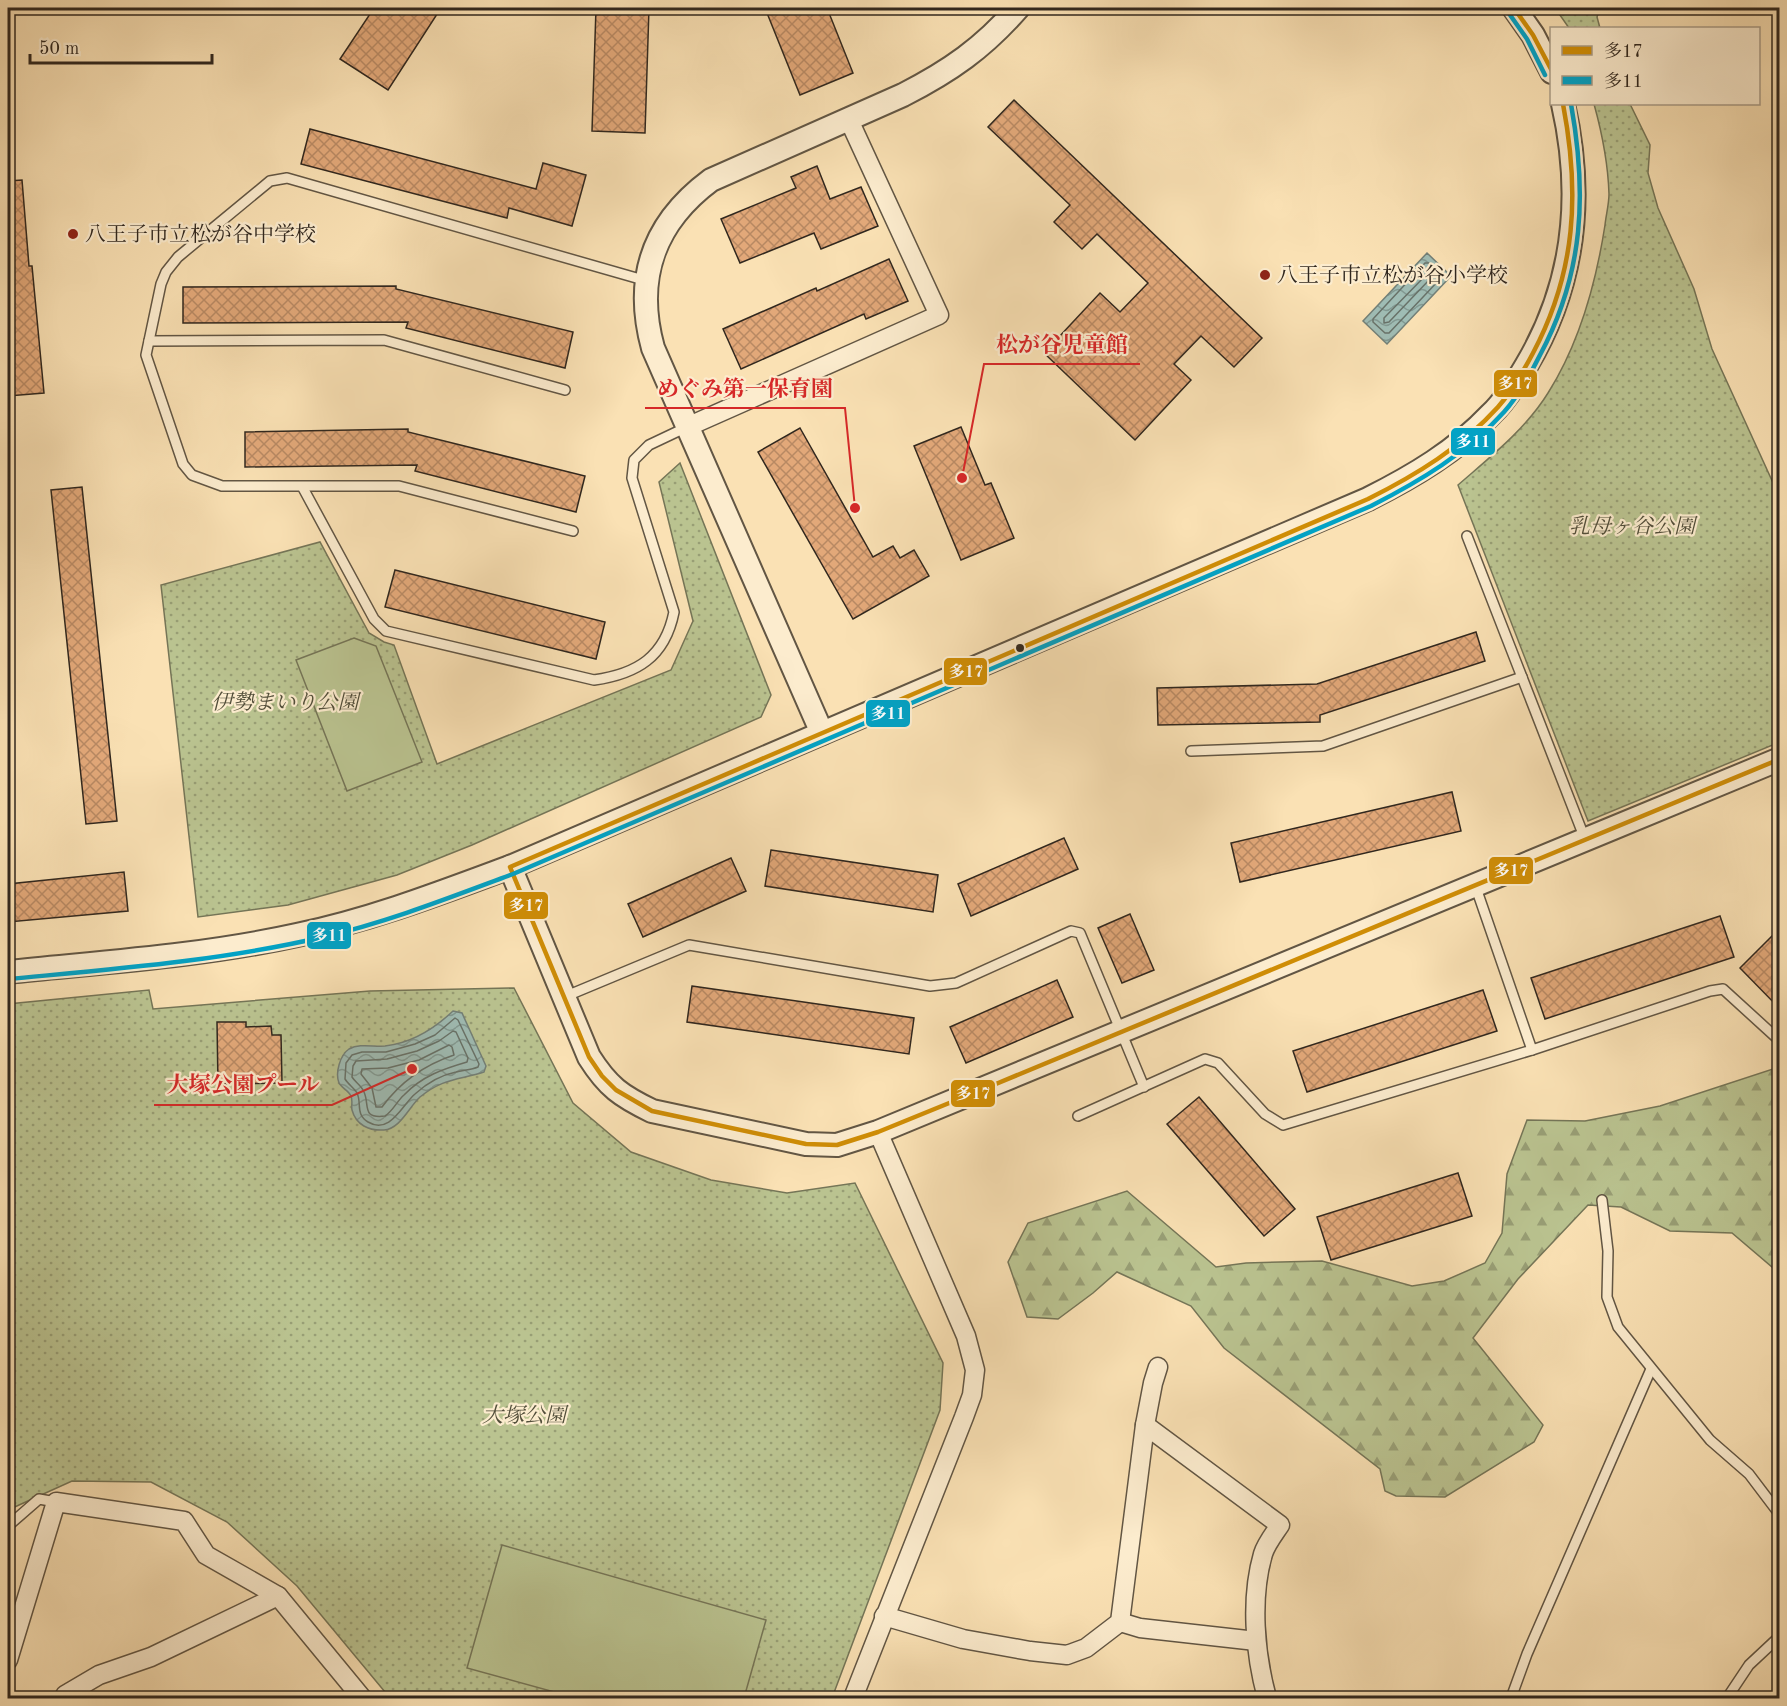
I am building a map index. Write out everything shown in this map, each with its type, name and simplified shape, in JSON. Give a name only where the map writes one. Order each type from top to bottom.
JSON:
[{"type":"street","points":[[822,733],[653,348],[647,327],[645,303],[652,258],[662,233],[675,211],[694,193],[729,171],[903,95],[966,58],[999,29],[1018,8]]},
{"type":"street","points":[[1514,8],[1533,35],[1550,70]]},
{"type":"street","points":[[8,972],[249,945],[299,935],[410,904],[510,867],[1368,499],[1429,465],[1467,438],[1493,413],[1538,346],[1557,302],[1569,255],[1575,177],[1571,140],[1563,105]]},
{"type":"street","points":[[687,427],[939,315],[849,120]]},
{"type":"street","points":[[510,867],[589,1057],[608,1084],[630,1100],[652,1111],[806,1144],[837,1145],[878,1132],[1122,1033],[1779,759]]},
{"type":"street","points":[[854,1698],[964,1417],[972,1395],[975,1370],[966,1336],[878,1132]]},
{"type":"street","points":[[885,1616],[963,1639],[1067,1655],[1086,1648],[1120,1622],[1145,1425],[1158,1366]]},
{"type":"street","points":[[1145,1425],[1280,1525],[1264,1552],[1258,1584],[1256,1641],[1267,1698]]},
{"type":"street","points":[[8,1660],[56,1502],[184,1521],[206,1555],[278,1596],[362,1698]]},
{"type":"street","points":[[64,1698],[65,1695],[99,1675],[151,1657],[278,1596]]},
{"type":"street","points":[[1120,1622],[1140,1628],[1256,1641]]},
{"type":"lane","points":[[573,531],[399,486],[303,488],[222,486],[192,475],[183,464],[146,355],[161,284],[166,272],[178,257],[270,181],[287,178],[647,281]]},
{"type":"lane","points":[[149,341],[384,340],[565,390]]},
{"type":"lane","points":[[303,488],[374,619],[386,631],[594,680],[617,676],[636,669],[655,654],[671,630],[674,612],[632,478],[634,460],[649,445],[687,427]]},
{"type":"lane","points":[[1467,536],[1585,839]]},
{"type":"lane","points":[[1191,751],[1323,746],[1522,678]]},
{"type":"lane","points":[[1475,885],[1532,1050]]},
{"type":"lane","points":[[564,997],[690,945],[930,986],[956,983],[1071,931],[1080,933],[1144,1087]]},
{"type":"lane","points":[[1078,1116],[1205,1059],[1218,1063],[1265,1114],[1283,1125],[1532,1050],[1710,991],[1723,989],[1779,1041]]},
{"type":"lane","points":[[1602,1200],[1608,1251],[1607,1297],[1618,1327],[1710,1440],[1749,1474],[1779,1515]]},
{"type":"lane","points":[[1511,1698],[1527,1654],[1651,1369]]},
{"type":"lane","points":[[8,1526],[39,1499],[56,1502]]},
{"type":"lane","points":[[1727,1698],[1749,1665],[1779,1636]]},
{"type":"green space","points":[[1555,8],[1600,8],[1597,17],[1600,27],[1568,27]]},
{"type":"green space","name":"乳母ヶ谷公園","points":[[1594,105],[1630,105],[1650,145],[1648,173],[1658,208],[1694,289],[1712,349],[1779,496],[1780,742],[1588,821],[1458,485],[1529,419],[1548,393],[1569,354],[1591,291],[1605,225],[1609,198],[1602,137]]},
{"type":"green space","name":"伊勢まいり公園","points":[[680,463],[771,695],[761,717],[472,845],[397,875],[288,905],[198,917],[161,585],[320,542],[369,633],[394,645],[437,764],[671,670],[693,621],[659,482]]},
{"type":"green space","points":[[354,638],[376,646],[422,762],[347,791],[296,660]]},
{"type":"green space","name":"大塚公園","points":[[514,988],[573,1103],[631,1152],[711,1180],[787,1193],[855,1183],[943,1363],[940,1410],[832,1698],[390,1698],[297,1586],[227,1522],[151,1482],[72,1481],[8,1510],[8,1004],[149,990],[153,1009],[370,991]]},
{"type":"green space","points":[[1779,1067],[1779,1273],[1732,1233],[1670,1231],[1621,1207],[1588,1205],[1518,1279],[1473,1338],[1543,1425],[1534,1442],[1445,1497],[1396,1496],[1385,1491],[1380,1469],[1224,1348],[1191,1306],[1117,1272],[1058,1319],[1027,1317],[1008,1262],[1028,1223],[1127,1191],[1216,1267],[1246,1263],[1322,1261],[1412,1286],[1444,1281],[1485,1263],[1502,1233],[1507,1174],[1527,1120],[1585,1121],[1660,1106]]},
{"type":"green space","points":[[502,1545],[766,1620],[744,1698],[576,1698],[467,1668]]},
{"type":"water","points":[[1427,253],[1451,276],[1387,344],[1363,321]]},
{"type":"water","points":[[453,1011],[462,1013],[486,1066],[484,1072],[436,1086],[420,1097],[400,1122],[390,1129],[373,1129],[360,1123],[352,1110],[351,1096],[340,1085],[338,1079],[339,1064],[343,1055],[349,1049],[358,1046],[385,1046],[404,1042],[438,1024]]},
{"type":"building","points":[[374,8],[441,8],[388,90],[340,59]]},
{"type":"building","points":[[596,8],[649,8],[645,133],[592,131]]},
{"type":"building","points":[[765,8],[827,8],[853,73],[800,95]]},
{"type":"building","points":[[1014,100],[1262,338],[1234,367],[1201,336],[1174,364],[1191,380],[1135,440],[1044,353],[1100,293],[1120,312],[1148,283],[1097,234],[1082,249],[1054,222],[1070,205],[988,127]]},
{"type":"building","points":[[310,129],[536,189],[543,163],[586,175],[572,226],[509,208],[507,218],[301,164]]},
{"type":"building","points":[[817,166],[830,199],[861,187],[878,226],[821,249],[814,233],[740,263],[721,219],[796,188],[791,177]]},
{"type":"building","points":[[22,180],[29,266],[32,266],[44,393],[8,396],[8,181]]},
{"type":"building","points":[[889,259],[908,301],[866,319],[864,314],[741,369],[723,329]]},
{"type":"building","points":[[396,286],[396,289],[573,332],[565,368],[406,328],[408,322],[183,323],[183,287]]},
{"type":"building","points":[[961,427],[985,485],[991,483],[1014,538],[961,560],[914,446]]},
{"type":"building","points":[[800,428],[873,557],[893,546],[900,558],[914,550],[929,576],[853,619],[758,452]]},
{"type":"building","points":[[408,429],[408,432],[585,476],[576,512],[415,471],[417,465],[245,467],[245,432]]},
{"type":"building","points":[[82,487],[117,821],[86,824],[51,490]]},
{"type":"building","points":[[395,570],[605,622],[596,659],[385,607]]},
{"type":"building","points":[[1476,632],[1485,661],[1320,715],[1320,722],[1158,725],[1157,688],[1317,684]]},
{"type":"building","points":[[1452,792],[1461,831],[1240,882],[1231,843]]},
{"type":"building","points":[[1064,838],[1078,869],[971,916],[958,884]]},
{"type":"building","points":[[771,850],[938,875],[933,912],[765,886]]},
{"type":"building","points":[[731,858],[746,891],[643,937],[628,904]]},
{"type":"building","points":[[124,872],[128,911],[8,922],[8,884]]},
{"type":"building","points":[[1130,914],[1154,970],[1122,983],[1098,928]]},
{"type":"building","points":[[1720,916],[1734,957],[1545,1019],[1531,978]]},
{"type":"building","points":[[1779,929],[1779,1008],[1740,968]]},
{"type":"building","points":[[1057,980],[1073,1017],[966,1063],[950,1027]]},
{"type":"building","points":[[692,986],[914,1018],[909,1054],[687,1022]]},
{"type":"building","points":[[1483,990],[1497,1031],[1307,1092],[1293,1051]]},
{"type":"building","points":[[217,1022],[246,1022],[246,1027],[271,1026],[272,1035],[281,1035],[282,1083],[218,1084]]},
{"type":"building","points":[[1199,1097],[1295,1209],[1264,1236],[1167,1124]]},
{"type":"building","points":[[1458,1173],[1472,1216],[1331,1260],[1317,1217]]},
{"type":"transit line","name":"多17","points":[[1514,8],[1533,35],[1550,67]]},
{"type":"transit line","name":"多11","points":[[1508,12],[1527,39],[1545,75]]},
{"type":"transit line","name":"多17","points":[[1563,105],[1572,169],[1572,201],[1566,262],[1558,292],[1533,353],[1513,388],[1484,421],[1438,459],[1368,499],[510,867],[589,1057],[602,1076],[616,1090],[652,1111],[806,1144],[837,1145],[878,1132],[991,1086],[1780,759]]},
{"type":"transit line","name":"多11","points":[[9,979],[167,963],[245,952],[347,931],[419,908],[513,874],[1371,506],[1407,487],[1459,453],[1504,412],[1528,377],[1555,324],[1566,294],[1578,232],[1579,169],[1571,105]]},
{"type":"place","name":"八王子市立松が谷中学校","points":[[73,234]]},
{"type":"place","name":"八王子市立松が谷小学校","points":[[1265,275]]},
{"type":"place","name":"松が谷児童館","points":[[962,478]]},
{"type":"place","name":"めぐみ第一保育園","points":[[855,508]]},
{"type":"place","name":"大塚公園プール","points":[[412,1069]]}]
